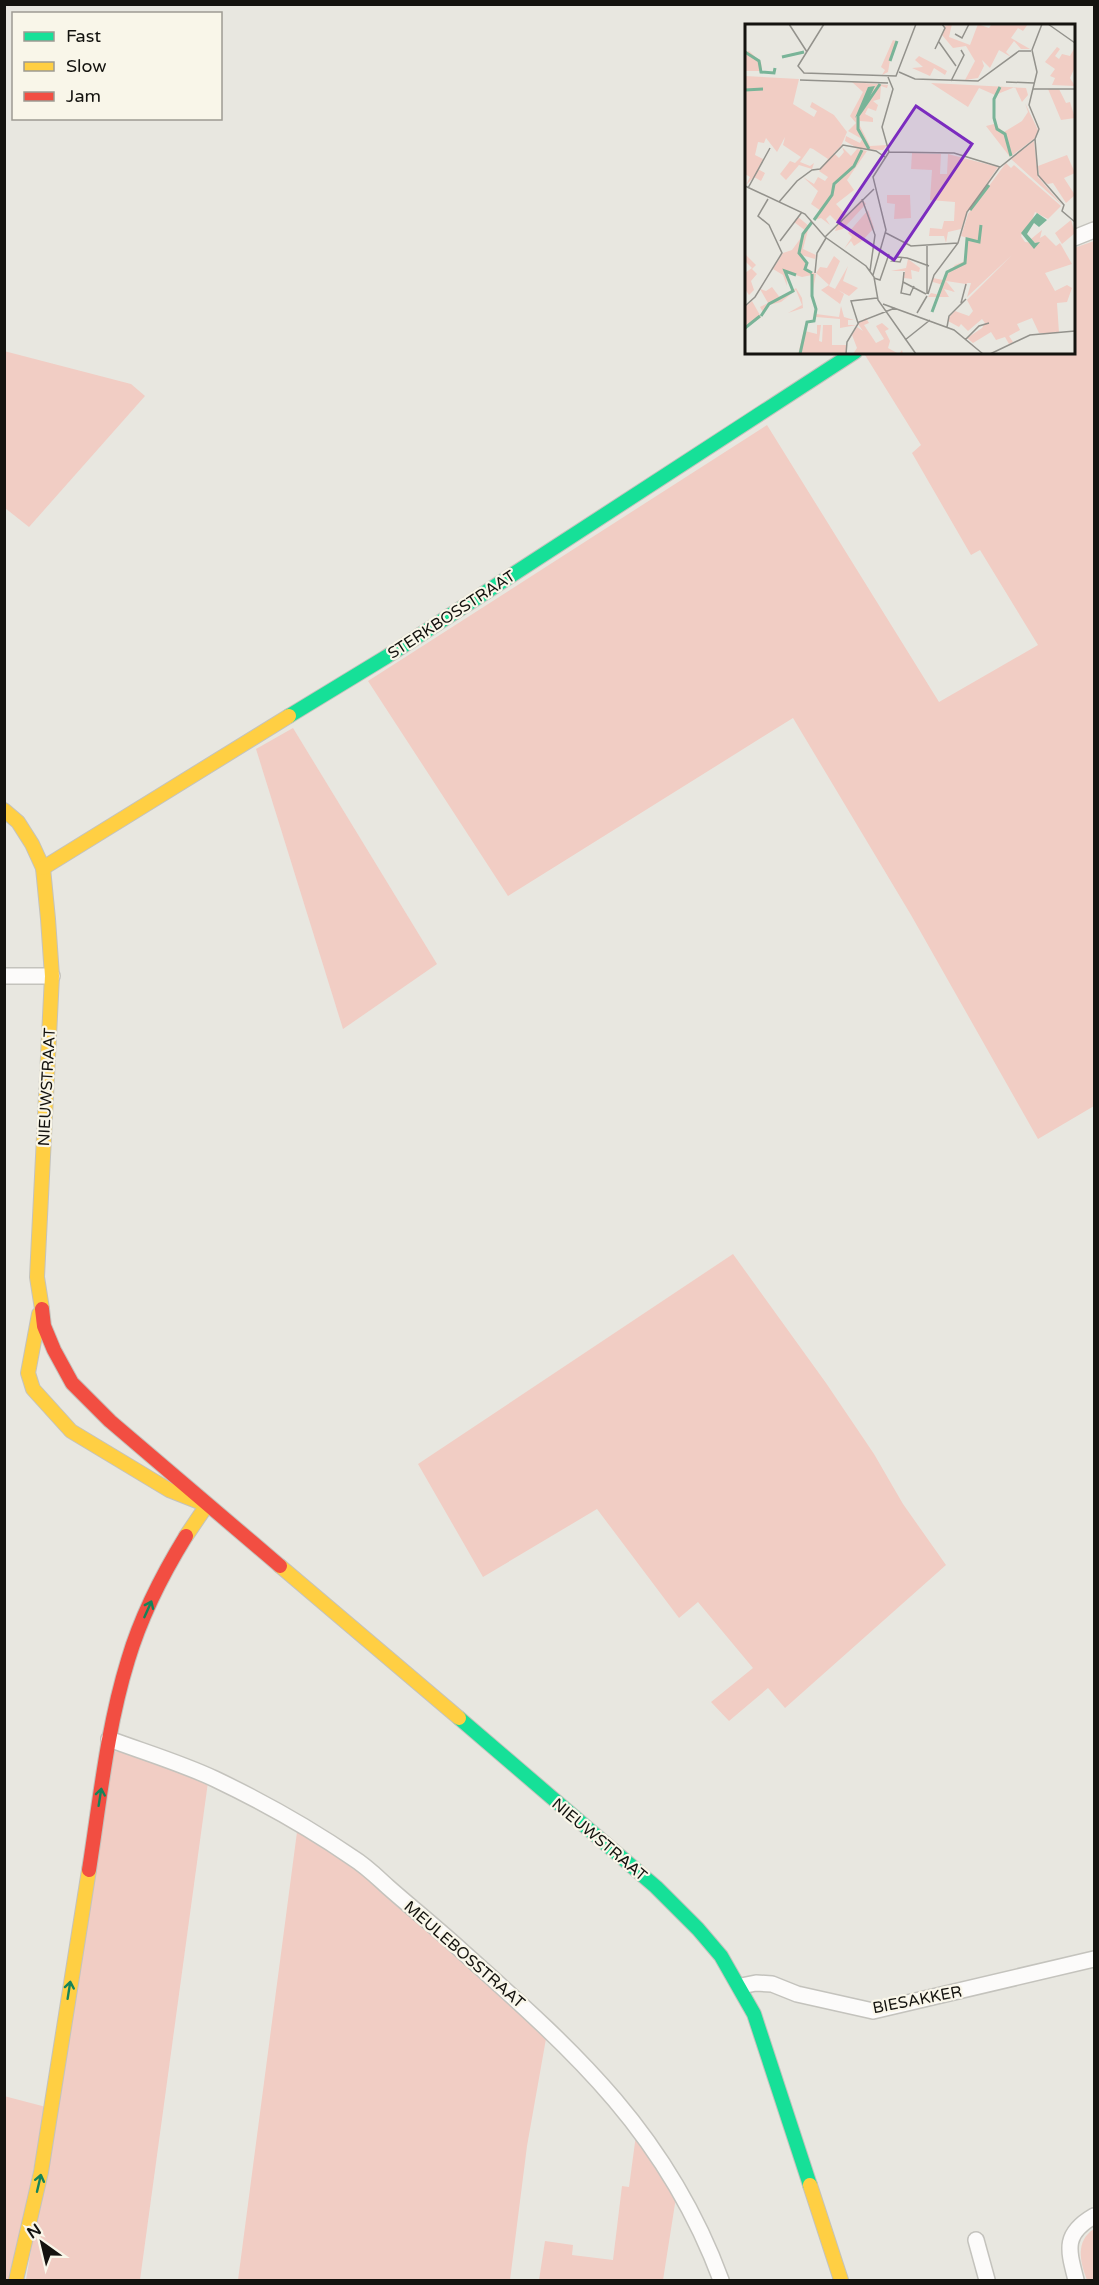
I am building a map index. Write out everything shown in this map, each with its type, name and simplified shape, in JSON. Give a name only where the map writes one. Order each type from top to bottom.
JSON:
[{"type":"street","points":[[1075,238],[1095,230]]},
{"type":"street","name":"STERKBOSSTRAAT","points":[[44,868],[386,657],[852,354]]},
{"type":"street","points":[[4,810],[18,822],[44,868]]},
{"type":"street","name":"NIEUWSTRAAT","points":[[44,868],[52,976],[37,1277],[44,1326],[72,1383],[110,1421],[656,1887],[697,1927],[721,1956],[741,1986],[754,2014],[841,2280]]},
{"type":"street","points":[[4,976],[52,976]]},
{"type":"street","name":"NIEUWSTRAAT","points":[[41,1305],[28,1373],[33,1389],[71,1431],[169,1490],[207,1505]]},
{"type":"street","points":[[16,2280],[41,2172],[109,1739],[130,1655],[147,1610],[188,1530],[207,1505]]},
{"type":"street","name":"MEULEBOSSTRAAT","points":[[109,1739],[214,1779],[279,1813],[354,1858],[549,2028],[596,2076],[652,2145],[688,2205],[721,2280]]},
{"type":"street","name":"BIESAKKER","points":[[741,1986],[756,1983],[772,1984],[797,1994],[873,2011],[1095,1959]]},
{"type":"street","points":[[1076,2280],[1068,2249],[1072,2236],[1080,2224],[1095,2216]]},
{"type":"street","points":[[976,2240],[987,2280]]},
{"type":"shaded area","points":[[1094,241],[1094,1106],[1038,1139],[911,915],[793,718],[508,896],[368,681],[767,425],[939,702],[1038,645],[980,550],[971,555],[912,453],[921,445],[865,355],[1075,354],[1075,248]]},
{"type":"shaded area","points":[[4,351],[131,384],[145,396],[29,527],[5,508]]},
{"type":"shaded area","points":[[293,728],[437,964],[343,1029],[256,749]]},
{"type":"shaded area","points":[[733,1254],[826,1383],[874,1454],[903,1504],[946,1565],[785,1708],[768,1688],[729,1721],[711,1702],[753,1668],[698,1602],[679,1618],[597,1509],[483,1577],[418,1464]]},
{"type":"shaded area","points":[[113,1751],[140,1755],[208,1782],[140,2280],[26,2280]]},
{"type":"shaded area","points":[[297,1832],[358,1868],[547,2033],[527,2146],[510,2280],[238,2280]]},
{"type":"shaded area","points":[[4,2096],[46,2107],[11,2280],[4,2280]]},
{"type":"shaded area","points":[[636,2135],[677,2191],[663,2280],[539,2280],[545,2241],[573,2245],[572,2255],[613,2260],[622,2186],[629,2187]]},
{"type":"shaded area","points":[[1094,2229],[1094,2280],[1087,2280],[1082,2266],[1081,2252],[1084,2240]]},
{"type":"traffic: fast","points":[[289,716],[386,657],[852,354]]},
{"type":"traffic: fast","points":[[459,1718],[656,1887],[721,1956],[754,2014],[810,2185]]},
{"type":"traffic: slow","points":[[43,868],[289,716]]},
{"type":"traffic: slow","points":[[4,810],[18,822],[43,868],[48,919],[52,976],[37,1277],[42,1309]]},
{"type":"traffic: slow","points":[[39,1314],[28,1373],[33,1389],[71,1431],[169,1490],[207,1505],[186,1536]]},
{"type":"traffic: slow","points":[[280,1566],[459,1718]]},
{"type":"traffic: slow","points":[[16,2280],[41,2172],[89,1870]]},
{"type":"traffic: slow","points":[[810,2185],[841,2280]]},
{"type":"traffic: jam","points":[[42,1309],[44,1326],[72,1383],[110,1421],[280,1566]]},
{"type":"traffic: jam","points":[[89,1870],[109,1738],[128,1660],[153,1596],[186,1536]]}]
